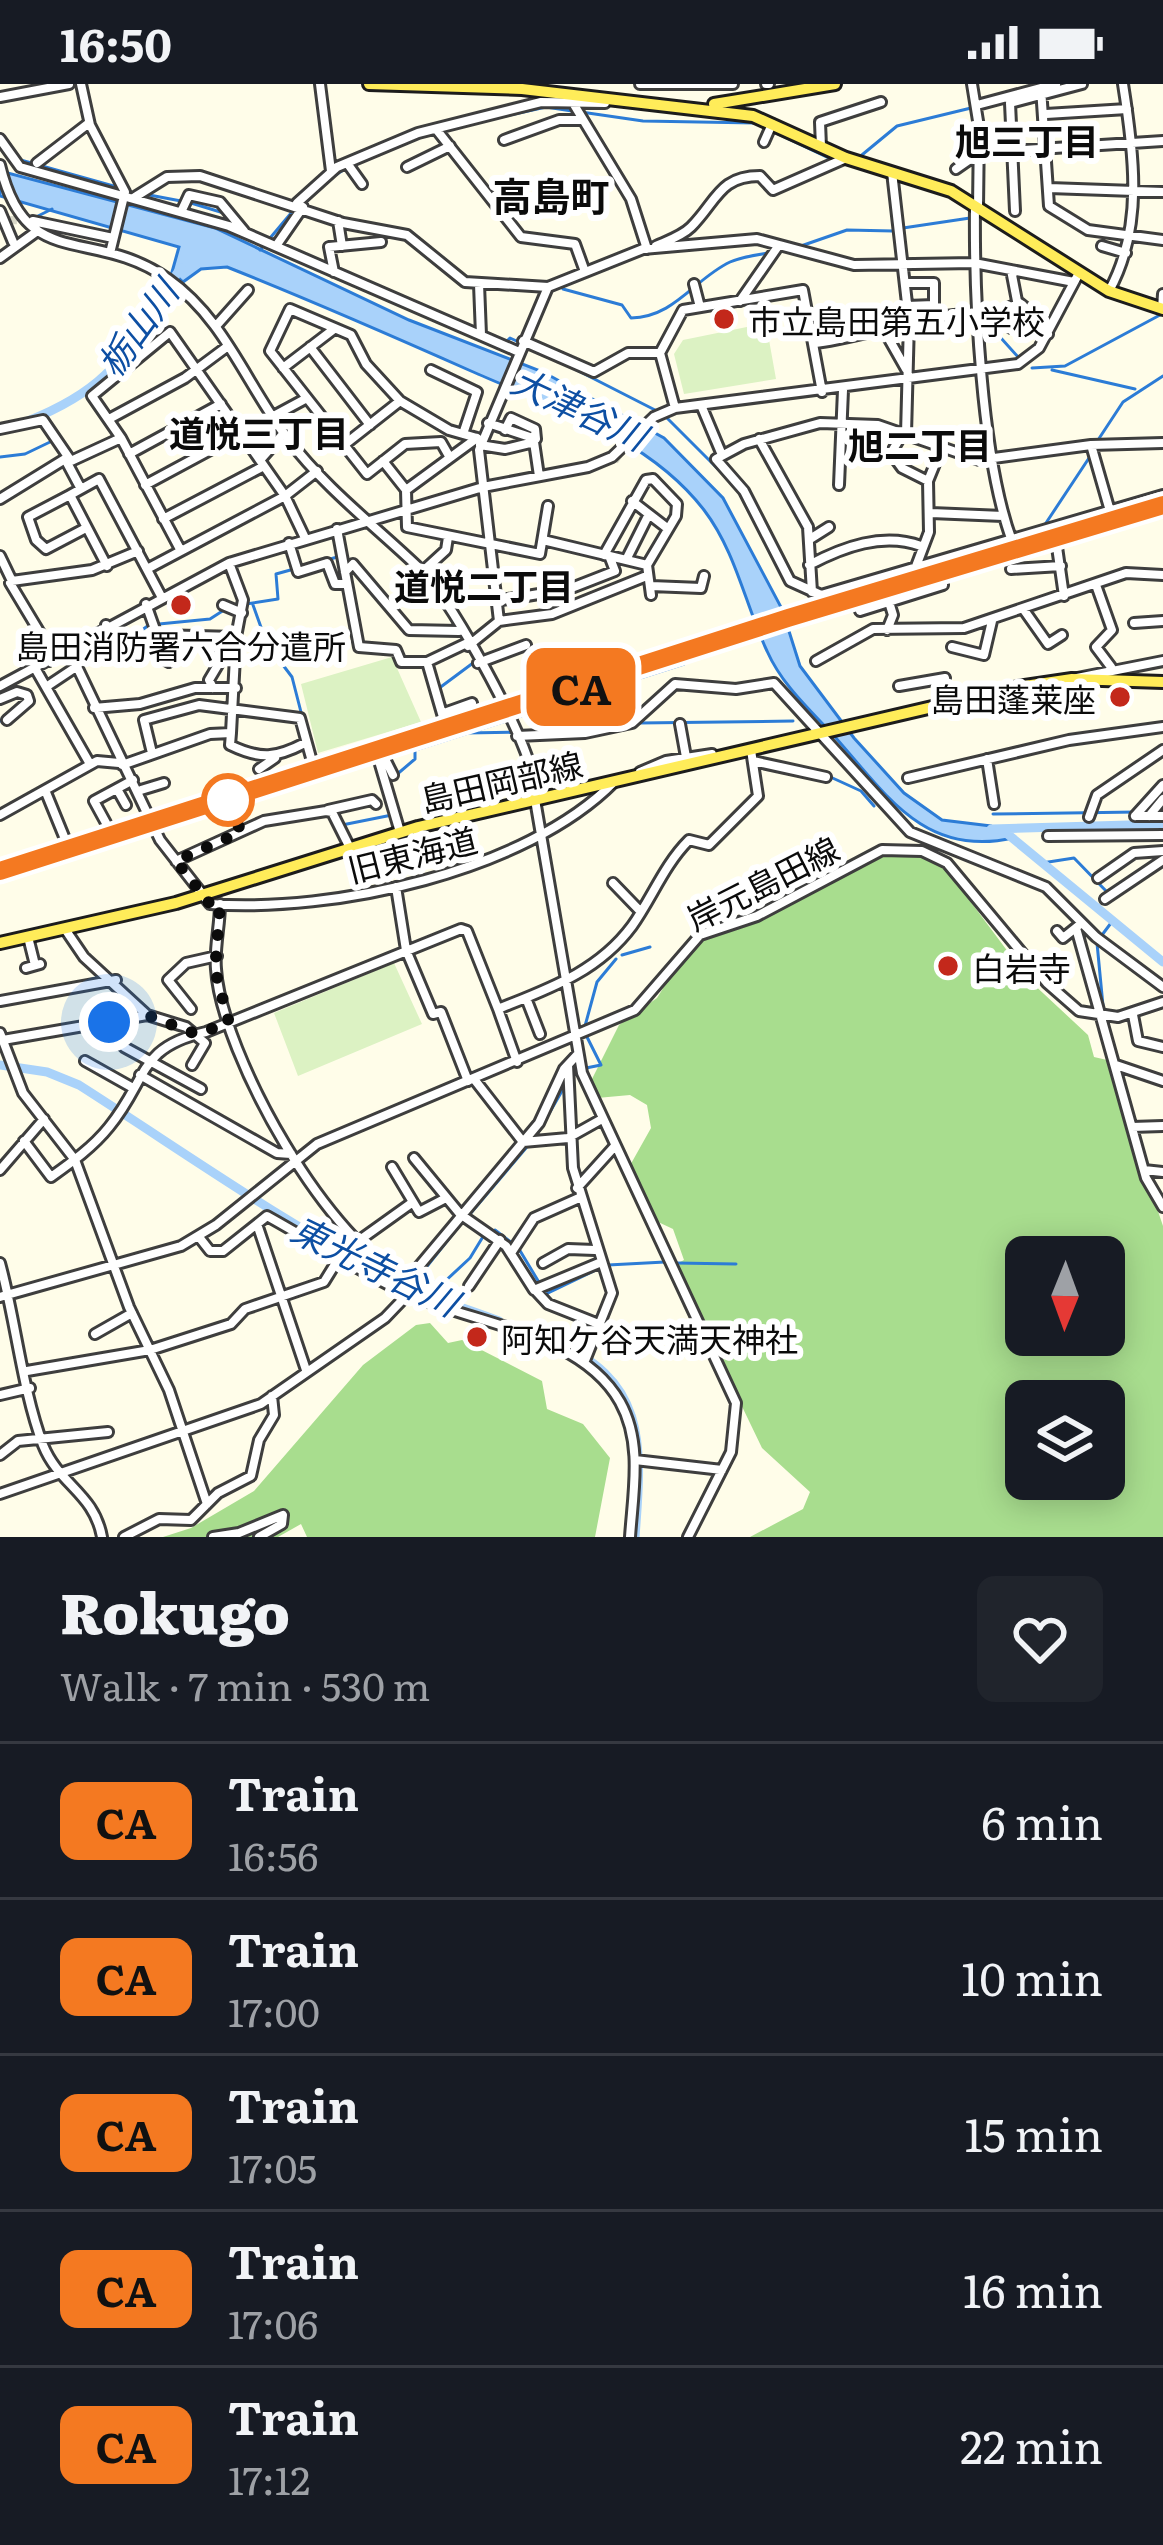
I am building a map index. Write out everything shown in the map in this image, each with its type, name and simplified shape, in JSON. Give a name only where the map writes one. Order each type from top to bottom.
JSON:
[{"type":"main road","points":[[369,84],[706,106],[772,124],[821,149],[942,187],[1077,278],[1163,309]]},
{"type":"main road","points":[[706,106],[835,84]]},
{"type":"main road","name":"島田岡部線","points":[[0,943],[203,895],[418,827],[730,753],[752,754],[819,732],[1072,680],[1163,682]]},
{"type":"street","points":[[0,98],[69,84]]},
{"type":"street","points":[[80,84],[89,123],[130,196]]},
{"type":"street","points":[[320,84],[331,172]]},
{"type":"street","points":[[640,84],[733,84]]},
{"type":"street","points":[[972,84],[979,154],[974,263],[983,372],[1003,516],[1012,541]]},
{"type":"street","points":[[1015,211],[1010,103],[1056,84]]},
{"type":"street","points":[[976,105],[1082,84]]},
{"type":"street","points":[[1109,291],[1130,238],[1133,143],[1124,84]]},
{"type":"street","points":[[1042,91],[1049,149],[1048,206],[1088,230],[1163,241]]},
{"type":"street","points":[[276,246],[300,205],[331,172],[380,146],[541,102],[630,100]]},
{"type":"street","points":[[821,149],[820,122],[881,102]]},
{"type":"street","points":[[573,104],[623,183],[649,249]]},
{"type":"street","points":[[1046,115],[1127,109]]},
{"type":"street","points":[[504,140],[559,120],[580,120]]},
{"type":"street","points":[[37,163],[89,123]]},
{"type":"street","points":[[764,142],[772,124]]},
{"type":"street","points":[[436,129],[521,237],[574,244],[584,268]]},
{"type":"street","points":[[0,140],[20,167],[182,210],[245,233],[518,353]]},
{"type":"street","points":[[956,169],[979,154],[1163,141]]},
{"type":"street","points":[[407,167],[450,146]]},
{"type":"street","points":[[111,249],[130,196],[172,176],[200,176],[338,221],[407,235],[440,258],[452,274],[479,284],[548,287],[584,268],[649,249],[689,230],[723,184],[737,176],[760,176],[772,190],[846,158]]},
{"type":"street","points":[[347,163],[362,184]]},
{"type":"street","points":[[0,165],[13,242]]},
{"type":"street","points":[[892,172],[909,326],[904,433],[891,453],[902,468],[928,482]]},
{"type":"street","points":[[1049,188],[1163,192]]},
{"type":"street","points":[[182,210],[189,195],[220,202],[245,233]]},
{"type":"street","points":[[7,216],[36,232],[111,249],[182,289],[216,326],[284,434],[366,522],[422,572],[514,728],[527,757],[577,1055],[602,1120],[733,1394],[736,1433],[688,1537]]},
{"type":"street","points":[[33,221],[114,236]]},
{"type":"street","points":[[338,221],[341,246]]},
{"type":"street","points":[[0,258],[36,232]]},
{"type":"street","points":[[0,686],[229,563],[482,487],[588,467],[622,448],[654,417],[675,408],[983,372],[1026,361],[1048,334],[1077,278],[974,263],[854,265],[757,239],[649,249]]},
{"type":"street","points":[[334,272],[329,248],[381,242]]},
{"type":"street","points":[[740,301],[779,245]]},
{"type":"street","points":[[1102,246],[1126,253]]},
{"type":"street","points":[[1011,270],[1019,304],[1043,322],[1048,334]]},
{"type":"street","points":[[905,283],[934,283],[934,305],[907,306]]},
{"type":"street","points":[[479,284],[477,332],[484,338]]},
{"type":"street","points":[[694,284],[700,307]]},
{"type":"street","points":[[499,621],[482,487],[483,435],[548,287]]},
{"type":"street","points":[[216,326],[248,290]]},
{"type":"street","points":[[675,408],[660,353],[683,310],[803,290],[822,392]]},
{"type":"street","points":[[1163,294],[1163,309]]},
{"type":"street","points":[[1011,328],[1010,307],[1019,304]]},
{"type":"street","points":[[449,456],[441,442],[404,444],[367,474],[270,351],[290,309],[351,335],[366,364],[400,401],[463,434],[505,430]]},
{"type":"street","points":[[815,343],[885,332],[959,310],[979,316]]},
{"type":"street","points":[[283,368],[335,328]]},
{"type":"street","points":[[181,551],[121,438],[92,396],[170,332],[285,496],[305,538]]},
{"type":"street","points":[[885,332],[907,370]]},
{"type":"street","points":[[524,341],[594,372],[628,353],[660,353]]},
{"type":"street","points":[[109,419],[228,346]]},
{"type":"street","points":[[310,347],[370,424]]},
{"type":"street","points":[[431,370],[477,392],[463,434]]},
{"type":"street","points":[[839,485],[843,390]]},
{"type":"street","points":[[145,485],[307,398]]},
{"type":"street","points":[[344,445],[400,401]]},
{"type":"street","points":[[129,454],[221,404]]},
{"type":"street","points":[[701,405],[722,455]]},
{"type":"street","points":[[0,429],[44,421],[81,489]]},
{"type":"street","points":[[813,594],[783,572],[751,502],[716,459],[759,439],[808,425],[843,423],[904,433],[941,449],[994,459],[1091,445],[1163,443]]},
{"type":"street","points":[[163,519],[262,463],[284,434]]},
{"type":"street","points":[[406,490],[483,435]]},
{"type":"street","points":[[483,435],[505,449],[534,442],[539,476]]},
{"type":"street","points":[[0,499],[65,460],[121,438]]},
{"type":"street","points":[[759,439],[810,538],[813,594]]},
{"type":"street","points":[[1091,445],[1110,511]]},
{"type":"street","points":[[914,569],[931,513],[928,482],[941,449]]},
{"type":"street","points":[[383,461],[406,490],[410,529],[540,554],[548,506]]},
{"type":"street","points":[[147,569],[285,496],[317,471]]},
{"type":"street","points":[[574,587],[614,571],[607,555],[632,501],[646,479],[653,478],[677,504],[647,565],[649,586]]},
{"type":"street","points":[[86,527],[46,549],[32,533],[28,517],[99,479],[161,596]]},
{"type":"street","points":[[70,495],[106,566]]},
{"type":"street","points":[[813,594],[1163,495]]},
{"type":"street","points":[[632,501],[667,528]]},
{"type":"street","points":[[931,513],[1003,516]]},
{"type":"street","points":[[626,560],[649,514]]},
{"type":"street","points":[[810,538],[829,527]]},
{"type":"street","points":[[337,530],[360,649],[396,650],[401,662],[427,662],[467,644],[499,621],[552,614],[649,586],[701,588],[704,576]]},
{"type":"street","points":[[422,572],[448,547],[448,537]]},
{"type":"street","points":[[543,540],[647,565]]},
{"type":"street","points":[[809,565],[854,546],[896,540],[921,546]]},
{"type":"street","points":[[289,543],[297,568],[327,563],[335,584],[353,564],[409,630],[459,631]]},
{"type":"street","points":[[1057,547],[1064,596]]},
{"type":"street","points":[[0,556],[12,581],[106,566],[138,551]]},
{"type":"street","points":[[213,688],[209,680],[232,649],[242,613],[242,595],[229,563]]},
{"type":"street","points":[[1011,569],[1060,566]]},
{"type":"street","points":[[816,662],[873,629],[926,632],[1024,610],[1126,573],[1163,575]]},
{"type":"street","points":[[10,584],[50,661]]},
{"type":"street","points":[[860,611],[943,585]]},
{"type":"street","points":[[1096,585],[1112,630],[1096,647],[1111,667]]},
{"type":"street","points":[[496,601],[551,592]]},
{"type":"street","points":[[887,630],[893,615],[890,602]]},
{"type":"street","points":[[146,604],[157,635],[236,637]]},
{"type":"street","points":[[226,607],[242,613]]},
{"type":"street","points":[[1024,610],[1048,644],[1062,634]]},
{"type":"street","points":[[952,647],[984,655],[993,619]]},
{"type":"street","points":[[1134,623],[1163,621]]},
{"type":"street","points":[[106,625],[108,652],[132,642],[170,662]]},
{"type":"street","points":[[478,663],[526,645]]},
{"type":"street","points":[[213,646],[232,649]]},
{"type":"street","points":[[232,649],[236,688],[230,745],[255,757],[277,757]]},
{"type":"street","points":[[69,650],[157,833],[210,904],[220,904],[217,956],[240,1064],[292,1156],[357,1242],[374,1262],[410,1279]]},
{"type":"street","points":[[1072,680],[1111,667],[1163,661]]},
{"type":"street","points":[[152,753],[144,720],[199,706],[300,718],[314,765],[446,724],[437,678],[427,662]]},
{"type":"street","points":[[46,688],[76,667]]},
{"type":"street","points":[[35,668],[89,764]]},
{"type":"street","points":[[899,686],[946,678]]},
{"type":"street","points":[[514,728],[585,733],[632,723],[682,683],[736,689],[774,683],[910,832],[1027,875],[1163,987]]},
{"type":"street","points":[[94,708],[236,688]]},
{"type":"street","points":[[0,699],[17,692],[28,695],[29,701],[8,720]]},
{"type":"street","points":[[444,712],[472,703]]},
{"type":"street","points":[[680,724],[686,757]]},
{"type":"street","points":[[908,778],[1069,740],[1163,728]]},
{"type":"street","points":[[0,814],[89,764],[121,764],[231,733]]},
{"type":"street","points":[[259,769],[305,742]]},
{"type":"street","points":[[1089,817],[1097,795],[1163,750]]},
{"type":"street","points":[[634,776],[686,757],[730,753]]},
{"type":"street","points":[[498,1009],[589,969],[641,912],[668,864],[689,840],[709,845],[758,796],[752,754],[826,777]]},
{"type":"street","points":[[987,759],[994,804]]},
{"type":"street","points":[[393,775],[386,761],[379,761],[400,832]]},
{"type":"street","points":[[106,823],[94,801],[134,780]]},
{"type":"street","name":"旧東海道","points":[[220,904],[326,898],[475,865],[539,833],[615,781]]},
{"type":"street","points":[[140,790],[164,783]]},
{"type":"street","points":[[1163,785],[1135,816],[1163,816]]},
{"type":"street","points":[[117,789],[126,806]]},
{"type":"street","points":[[45,790],[65,839]]},
{"type":"street","points":[[1148,816],[1163,799]]},
{"type":"street","points":[[176,861],[264,821],[372,800],[376,804]]},
{"type":"street","points":[[326,811],[332,812],[350,846]]},
{"type":"street","points":[[418,827],[418,850],[434,855]]},
{"type":"street","points":[[1048,836],[1163,835]]},
{"type":"street","name":"岸元島田線","points":[[199,1237],[292,1156],[574,1037],[646,1001],[683,950],[700,935],[757,916],[862,857],[911,848],[947,863]]},
{"type":"street","points":[[954,850],[947,863],[1056,994],[1079,1011],[1101,1018],[1133,1015],[1163,1001]]},
{"type":"street","points":[[1098,878],[1133,853],[1163,855]]},
{"type":"street","points":[[1106,899],[1163,855]]},
{"type":"street","points":[[613,884],[641,912]]},
{"type":"street","points":[[396,886],[406,950],[433,1014],[441,1012],[471,1080],[523,1142]]},
{"type":"street","points":[[1057,931],[1063,938],[1081,924]]},
{"type":"street","points":[[1081,924],[1101,1018],[1144,1170],[1163,1207]]},
{"type":"street","points":[[64,928],[84,957],[116,980],[147,1015],[196,1034],[205,1043],[192,1065]]},
{"type":"street","points":[[24,1141],[52,1177],[117,1116],[150,1061],[172,1040],[229,1023],[406,950],[467,931],[517,1061]]},
{"type":"street","points":[[28,937],[34,966]]},
{"type":"street","points":[[191,1009],[168,980],[185,963],[217,956]]},
{"type":"street","points":[[0,1001],[116,980]]},
{"type":"street","points":[[526,998],[540,1034]]},
{"type":"street","points":[[147,1015],[1,1036],[12,1067],[75,1160],[207,1504]]},
{"type":"street","points":[[1133,1015],[1138,1041],[1163,1047]]},
{"type":"street","points":[[124,1047],[201,1089]]},
{"type":"street","points":[[0,1494],[272,1396],[373,1328],[544,1115],[577,1055]]},
{"type":"street","points":[[85,1061],[133,1088]]},
{"type":"street","points":[[568,1064],[568,1138],[579,1198],[612,1293],[587,1360]]},
{"type":"street","points":[[1114,1064],[1163,1081]]},
{"type":"street","points":[[140,1075],[277,1153],[292,1156]]},
{"type":"street","points":[[0,1170],[44,1119]]},
{"type":"street","points":[[523,1142],[568,1138],[602,1120]]},
{"type":"street","points":[[1132,1126],[1163,1126]]},
{"type":"street","points":[[577,1187],[615,1146]]},
{"type":"street","points":[[414,1158],[460,1214],[512,1253],[548,1304],[601,1325]]},
{"type":"street","points":[[392,1166],[419,1212],[446,1198]]},
{"type":"street","points":[[1144,1170],[1163,1172]]},
{"type":"street","points":[[512,1253],[541,1213],[579,1198]]},
{"type":"street","points":[[357,1242],[413,1202]]},
{"type":"street","points":[[4,1295],[199,1237],[210,1251],[223,1251],[267,1216],[405,1293]]},
{"type":"street","points":[[257,1224],[306,1370]]},
{"type":"street","points":[[469,1286],[500,1240]]},
{"type":"street","points":[[543,1263],[568,1249],[595,1250]]},
{"type":"street","points":[[27,1372],[151,1350],[231,1324],[245,1309],[324,1282],[337,1262],[405,1293],[587,1360],[623,1408],[640,1460],[630,1537]]},
{"type":"street","points":[[0,1263],[42,1438],[58,1473],[95,1508],[102,1537]]},
{"type":"street","points":[[536,1291],[599,1263]]},
{"type":"street","points":[[95,1334],[132,1312]]},
{"type":"street","points":[[0,1395],[30,1388]]},
{"type":"street","points":[[124,1537],[159,1519],[190,1520],[251,1475],[259,1440],[274,1415],[272,1396]]},
{"type":"street","points":[[0,1456],[18,1441],[108,1432]]},
{"type":"street","points":[[640,1460],[722,1470]]},
{"type":"street","points":[[213,1537],[239,1533],[283,1515],[282,1524],[259,1537]]},
{"type":"green space","points":[[766,323],[776,379],[684,394],[674,354],[683,340]]},
{"type":"green space","points":[[392,657],[421,722],[318,753],[301,684]]},
{"type":"green space","points":[[903,853],[941,862],[1029,980],[1088,1035],[1094,1057],[1107,1060],[1163,1226],[1163,1537],[750,1537],[803,1509],[810,1492],[762,1448],[674,1265],[684,1260],[673,1229],[656,1221],[628,1169],[651,1128],[647,1105],[630,1095],[597,1098],[591,1081],[619,1025],[657,998],[680,961],[706,935],[743,923],[868,860]]},
{"type":"green space","points":[[394,963],[422,1024],[298,1076],[274,1013]]},
{"type":"green space","points":[[430,1323],[448,1343],[462,1340],[542,1381],[547,1409],[583,1424],[610,1458],[595,1537],[307,1537],[301,1524],[278,1537],[163,1537],[191,1528],[254,1491],[363,1365],[416,1325]]},
{"type":"water","points":[[0,171],[215,228],[409,320],[543,372],[664,438],[723,498],[782,609],[800,666],[854,738],[904,793],[942,820],[991,826],[1013,838],[955,839],[931,830],[890,799],[780,675],[724,543],[704,510],[681,485],[627,443],[566,412],[227,267],[201,269],[183,282],[172,272],[179,247],[0,196]]},
{"type":"waterway","points":[[452,128],[546,107],[572,111]]},
{"type":"waterway","points":[[857,159],[897,126],[971,108]]},
{"type":"waterway","points":[[581,112],[643,121],[755,123],[833,160]]},
{"type":"waterway","points":[[406,142],[437,132]]},
{"type":"waterway","points":[[17,159],[117,187]]},
{"type":"waterway","points":[[331,178],[348,167]]},
{"type":"waterway","points":[[305,203],[324,184]]},
{"type":"waterway","points":[[144,194],[181,201]]},
{"type":"waterway","points":[[191,203],[227,214],[225,220]]},
{"type":"waterway","points":[[34,218],[52,209]]},
{"type":"waterway","points":[[260,250],[292,212]]},
{"type":"waterway","points":[[903,228],[970,218]]},
{"type":"waterway","points":[[798,247],[847,230],[893,231]]},
{"type":"waterway","points":[[563,289],[622,305],[631,318],[646,316],[672,304],[730,262],[768,253]]},
{"type":"waterway","name":"栃山川","points":[[28,421],[104,376],[181,268]]},
{"type":"waterway","points":[[806,296],[819,340]]},
{"type":"waterway","points":[[945,313],[960,308],[975,313]]},
{"type":"waterway","points":[[1032,368],[1065,366],[1160,315]]},
{"type":"waterway","points":[[983,318],[1019,358]]},
{"type":"waterway","points":[[506,342],[510,338],[523,344]]},
{"type":"waterway","points":[[637,357],[658,357]]},
{"type":"waterway","points":[[559,361],[657,411]]},
{"type":"waterway","points":[[1052,370],[1135,389]]},
{"type":"waterway","points":[[1098,440],[1123,402],[1163,376]]},
{"type":"waterway","points":[[665,416],[730,481]]},
{"type":"waterway","points":[[0,457],[25,454],[50,442]]},
{"type":"waterway","points":[[1044,526],[1091,455]]},
{"type":"waterway","points":[[752,514],[785,582],[815,597]]},
{"type":"waterway","points":[[894,577],[1110,514]]},
{"type":"waterway","points":[[233,606],[278,599],[276,574],[341,556]]},
{"type":"waterway","points":[[253,605],[267,644],[292,677],[302,716]]},
{"type":"waterway","points":[[159,624],[210,619],[224,610]]},
{"type":"waterway","points":[[128,640],[149,625]]},
{"type":"waterway","points":[[80,661],[102,648]]},
{"type":"waterway","points":[[406,658],[426,659]]},
{"type":"waterway","points":[[438,689],[473,663]]},
{"type":"waterway","points":[[395,776],[415,759],[415,750],[684,664]]},
{"type":"waterway","points":[[0,721],[13,710]]},
{"type":"waterway","points":[[639,723],[793,721]]},
{"type":"waterway","points":[[466,733],[535,732]]},
{"type":"waterway","points":[[826,775],[861,791],[874,806]]},
{"type":"waterway","points":[[993,814],[1137,812]]},
{"type":"waterway","points":[[342,825],[392,815]]},
{"type":"waterway","points":[[991,829],[1163,824]]},
{"type":"waterway","name":"大津谷川","points":[[1005,832],[1163,962]]},
{"type":"waterway","points":[[1042,863],[1074,858],[1108,893]]},
{"type":"waterway","points":[[1102,935],[1111,923]]},
{"type":"waterway","points":[[1097,943],[1103,1006]]},
{"type":"waterway","points":[[622,955],[650,947]]},
{"type":"waterway","points":[[585,1026],[597,982],[616,959]]},
{"type":"waterway","points":[[586,1035],[601,1065],[586,1068]]},
{"type":"waterway","name":"東光寺谷川","points":[[0,1065],[47,1072],[79,1085],[354,1259],[407,1287],[499,1321]]},
{"type":"waterway","points":[[536,1136],[562,1091]]},
{"type":"waterway","points":[[470,1214],[526,1148]]},
{"type":"waterway","points":[[417,1279],[463,1221]]},
{"type":"waterway","points":[[495,1230],[512,1243]]},
{"type":"waterway","points":[[422,1277],[441,1285],[470,1258],[484,1235]]},
{"type":"waterway","points":[[519,1249],[540,1284]]},
{"type":"waterway","points":[[608,1265],[665,1262]]},
{"type":"waterway","points":[[676,1263],[736,1264]]},
{"type":"waterway","points":[[551,1301],[546,1294],[596,1270]]},
{"type":"waterway","points":[[606,1326],[657,1344]]},
{"type":"waterway","name":"東光寺谷川","points":[[548,1340],[581,1355],[622,1395],[637,1444],[635,1537]]},
{"type":"tunnel","points":[[9,220],[32,221]]},
{"type":"tunnel","points":[[608,452],[620,460]]},
{"type":"railway","points":[[0,875],[1163,508]]},
{"type":"train","name":"CA","points":[[0,871],[788,618],[1163,505]]},
{"type":"place","name":"市立島田第五小学校","points":[[724,319]]},
{"type":"place","name":"島田消防署六合分遣所","points":[[181,605]]},
{"type":"place","name":"島田蓬莱座","points":[[1120,697]]},
{"type":"place","name":"白岩寺","points":[[948,966]]},
{"type":"place","name":"阿知ケ谷天満天神社","points":[[477,1337]]},
{"type":"district","name":"旭三丁目","points":[[1027,139]]},
{"type":"district","name":"高島町","points":[[551,194]]},
{"type":"district","name":"道悦三丁目","points":[[259,431]]},
{"type":"district","name":"旭二丁目","points":[[920,443]]},
{"type":"district","name":"道悦二丁目","points":[[484,584]]},
{"type":"route","points":[[109,1022],[147,1015],[196,1034],[229,1023],[215,970],[220,904],[210,904],[176,861],[241,832],[228,800]]}]
